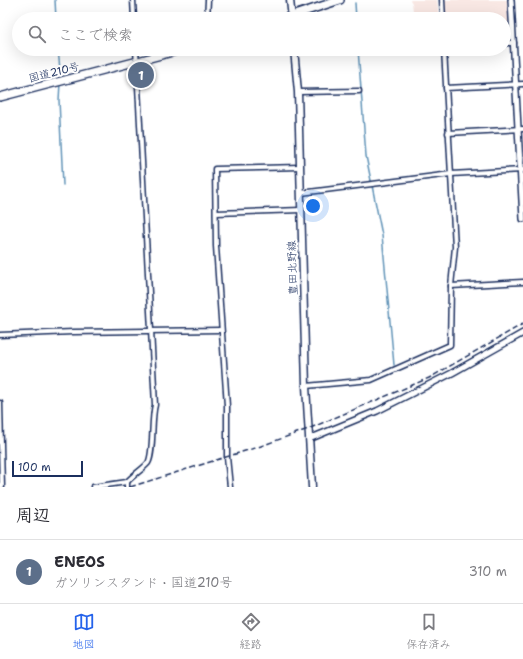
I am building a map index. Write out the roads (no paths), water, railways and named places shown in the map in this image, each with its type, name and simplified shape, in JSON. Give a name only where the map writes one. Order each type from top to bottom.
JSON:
[{"type":"highway","points":[[306,12],[340,0]]},
{"type":"highway","name":"国道210号","points":[[0,98],[159,56]]},
{"type":"main road","points":[[290,0],[291,12]]},
{"type":"main road","name":"豊田北野線","points":[[295,56],[298,92],[301,193],[300,210],[306,386],[312,487]]},
{"type":"street","points":[[133,0],[134,12]]},
{"type":"street","points":[[207,12],[208,0]]},
{"type":"street","points":[[442,0],[443,12]]},
{"type":"street","points":[[511,0],[516,84],[521,129],[523,220]]},
{"type":"street","points":[[93,487],[127,482],[149,462],[153,436],[153,412],[155,405],[137,56]]},
{"type":"street","points":[[306,386],[371,380],[450,345],[451,286],[455,247],[444,56]]},
{"type":"street","points":[[446,88],[523,84]]},
{"type":"street","points":[[298,92],[359,91]]},
{"type":"street","points":[[448,133],[521,129]]},
{"type":"street","points":[[230,487],[227,457],[227,406],[216,246],[215,169],[300,167]]},
{"type":"street","points":[[301,193],[451,174],[522,170]]},
{"type":"street","points":[[216,214],[300,210]]},
{"type":"street","points":[[451,286],[523,282]]},
{"type":"street","points":[[0,335],[74,332],[221,330]]},
{"type":"street","points":[[309,439],[377,411],[452,373],[523,333]]},
{"type":"street","points":[[0,403],[2,487]]},
{"type":"street","points":[[127,482],[127,487]]},
{"type":"waterway","points":[[55,0],[56,12]]},
{"type":"waterway","points":[[355,3],[356,12]]},
{"type":"waterway","points":[[59,56],[61,80]]},
{"type":"waterway","points":[[359,56],[366,156],[382,235],[394,365]]},
{"type":"waterway","points":[[60,83],[59,100],[63,185]]},
{"type":"railway","points":[[130,487],[261,446],[308,429],[429,378],[523,324]]},
{"type":"place","name":"ENEOS","points":[[141,75]]}]
